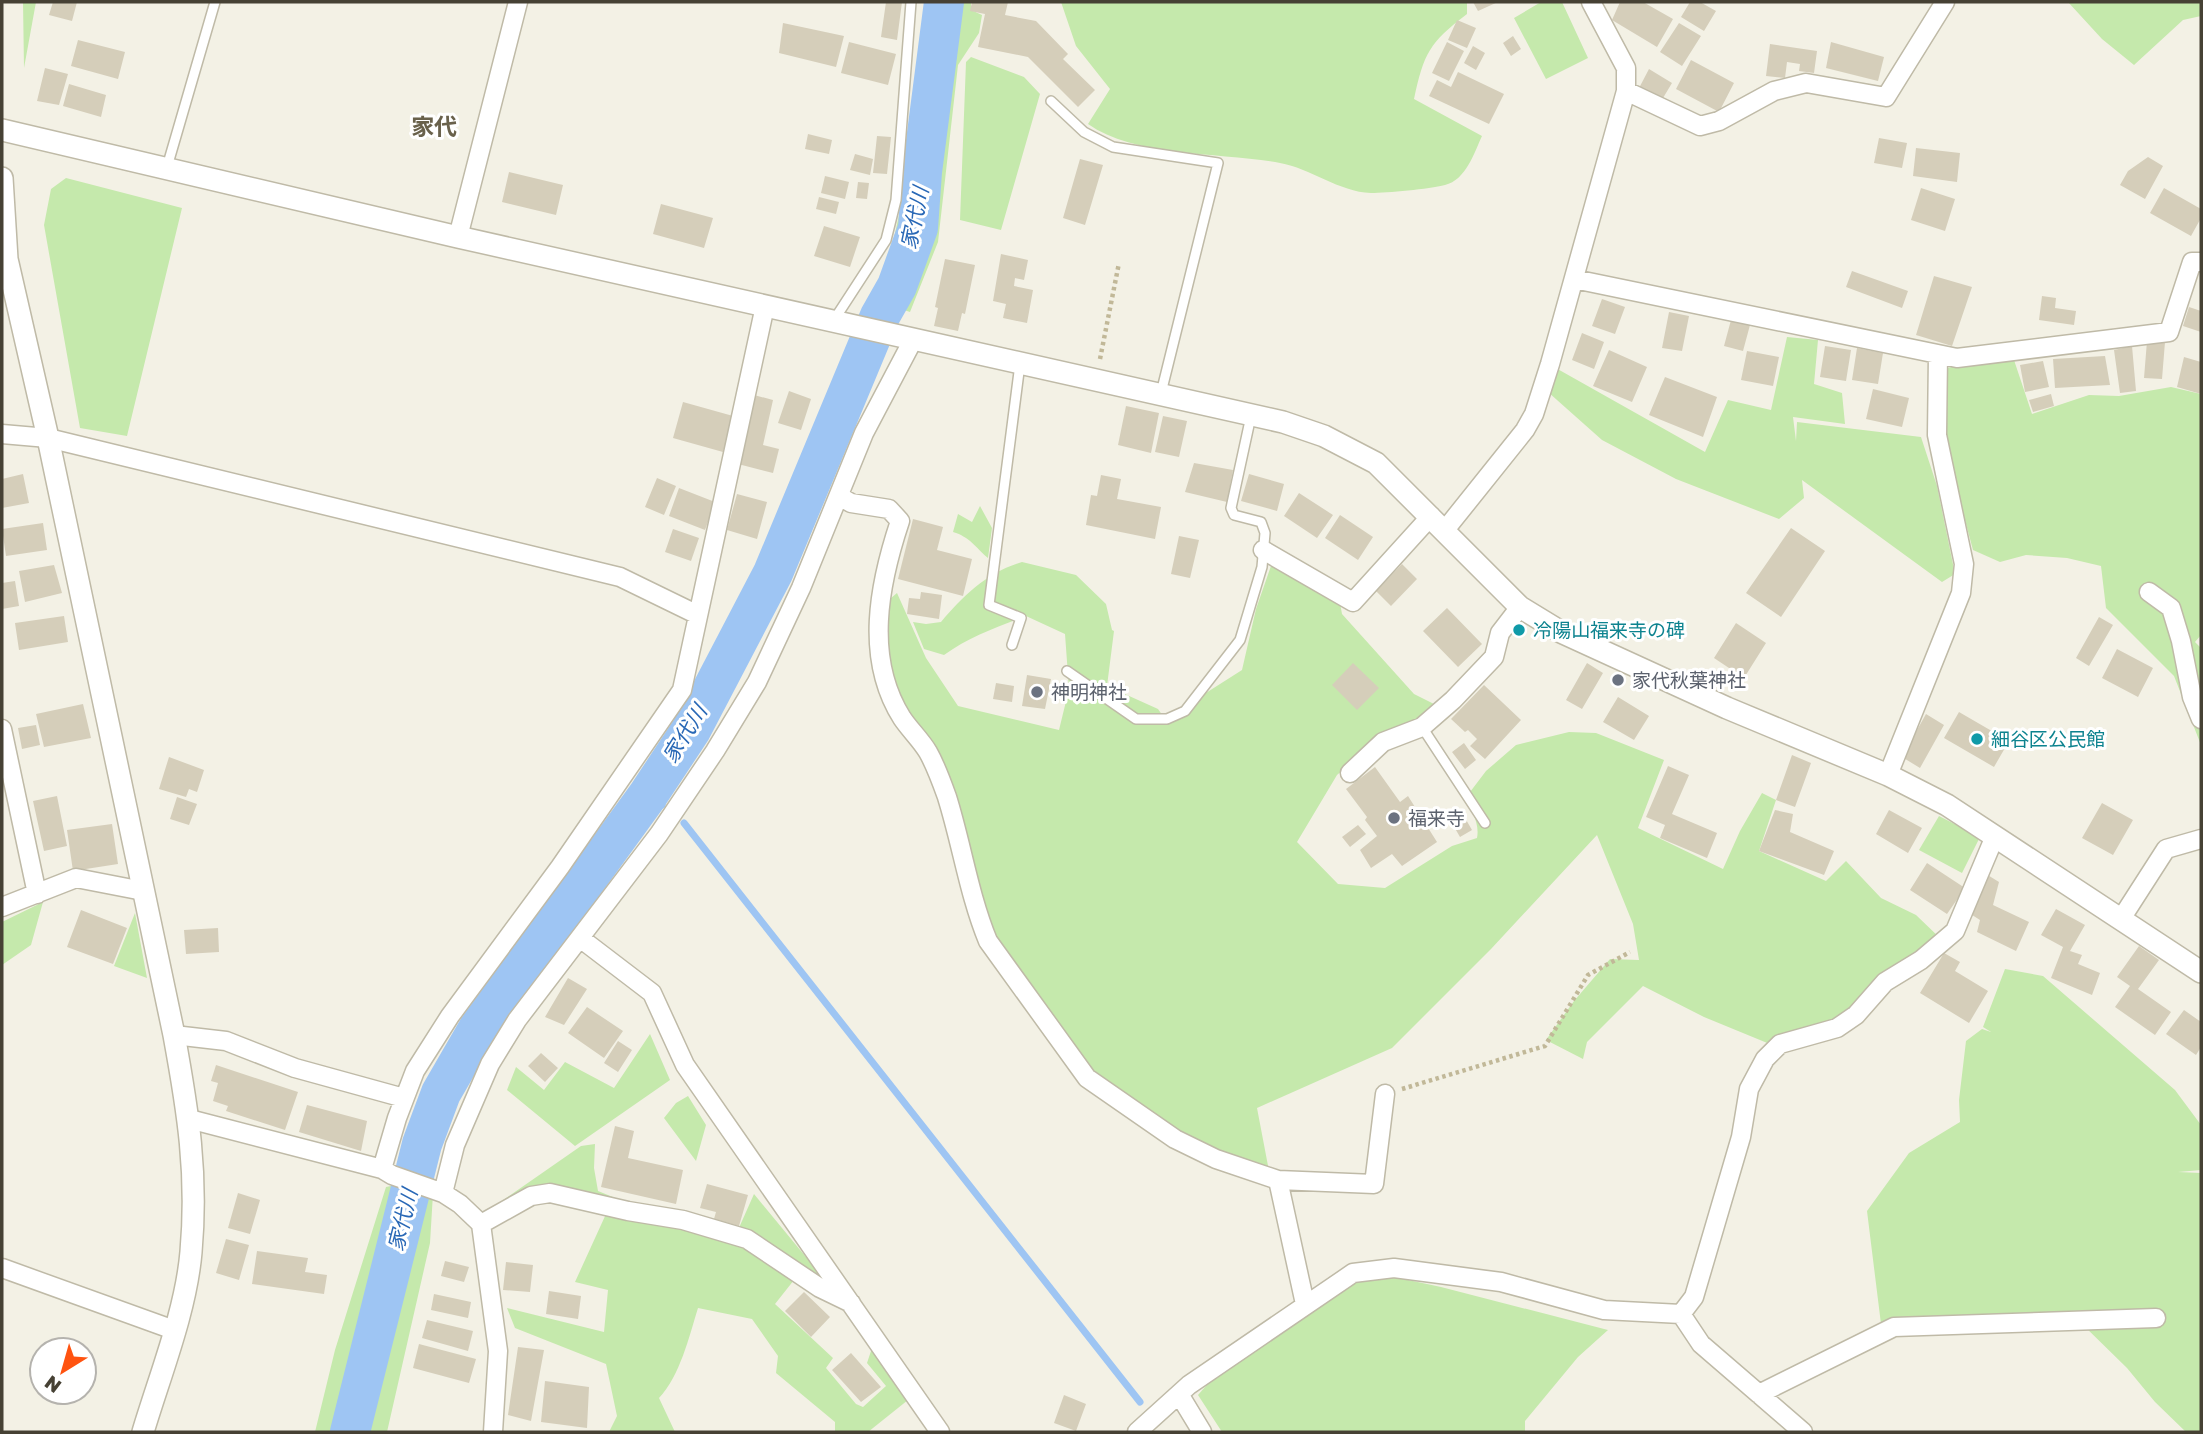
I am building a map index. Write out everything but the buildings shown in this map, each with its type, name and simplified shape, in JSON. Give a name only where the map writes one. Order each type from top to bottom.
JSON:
[{"type":"street","points":[[458,237],[518,2]]},
{"type":"street","points":[[1264,550],[1353,602],[1438,523],[1525,430],[1534,414],[1626,92],[1626,68],[1591,2]]},
{"type":"street","points":[[1626,92],[1700,126],[1719,121],[1774,91],[1806,83],[1886,97],[1945,2]]},
{"type":"street","points":[[2,130],[458,237],[1283,422],[1324,436],[1360,453],[1392,477],[1520,607],[1597,650],[1888,775],[1947,804],[2201,972]]},
{"type":"street","points":[[2,178],[7,259],[48,438],[190,1119],[194,1159],[191,1254],[174,1330],[143,1432]]},
{"type":"street","points":[[1574,279],[1957,358],[2169,332],[2192,262],[2201,262]]},
{"type":"street","points":[[387,1172],[404,1097],[415,1071],[450,1016],[560,867],[682,691],[765,306]]},
{"type":"street","points":[[435,1189],[490,1063],[517,1020],[659,834],[757,682],[801,588],[864,433],[908,339]]},
{"type":"street","points":[[1888,775],[1961,593],[1964,565],[1937,435],[1938,354]]},
{"type":"street","points":[[2,434],[48,438],[620,577],[698,615]]},
{"type":"street","points":[[839,496],[851,503],[890,509],[900,521],[889,554],[878,609],[878,649],[888,685],[901,716],[928,752],[946,796],[978,917],[988,942],[1087,1078],[1175,1139],[1216,1159],[1278,1180],[1374,1184],[1385,1094]]},
{"type":"street","points":[[2149,592],[2171,608],[2181,641],[2192,697],[2201,719]]},
{"type":"street","points":[[1350,773],[1383,742],[1422,727],[1453,700],[1494,657],[1500,633],[1520,607]]},
{"type":"street","points":[[2,729],[37,894]]},
{"type":"street","points":[[1681,1314],[1694,1297],[1741,1137],[1749,1089],[1765,1059],[1780,1044],[1838,1028],[1856,1015],[1885,982],[1921,960],[1955,931],[1995,836]]},
{"type":"street","points":[[2121,919],[2166,849],[2201,839]]},
{"type":"street","points":[[2,908],[76,878],[143,891]]},
{"type":"street","points":[[580,938],[652,993],[685,1065],[940,1432]]},
{"type":"street","points":[[174,1035],[226,1041],[295,1068],[404,1097]]},
{"type":"street","points":[[190,1119],[387,1172],[435,1189],[460,1203],[481,1224],[498,1351],[493,1432]]},
{"type":"street","points":[[1278,1180],[1305,1304]]},
{"type":"street","points":[[481,1224],[531,1196],[550,1193],[628,1211],[683,1220],[747,1239],[820,1288],[854,1305]]},
{"type":"street","points":[[2,1268],[174,1330]]},
{"type":"street","points":[[1137,1432],[1179,1394],[1353,1273],[1394,1268],[1501,1282],[1604,1310],[1681,1314]]},
{"type":"street","points":[[1681,1314],[1701,1344],[1803,1432]]},
{"type":"street","points":[[1759,1394],[1894,1328],[2156,1318]]},
{"type":"street","points":[[1179,1394],[1202,1432]]},
{"type":"lane","points":[[167,169],[215,2]]},
{"type":"lane","points":[[841,323],[886,240],[896,200],[911,2]]},
{"type":"lane","points":[[1051,101],[1084,132],[1105,144],[1218,163],[1161,395]]},
{"type":"lane","points":[[1012,645],[1021,618],[989,605],[1020,364]]},
{"type":"lane","points":[[1067,671],[1136,719],[1167,719],[1185,711],[1240,640],[1262,567],[1265,533],[1261,522],[1234,515],[1231,508],[1251,415]]},
{"type":"lane","points":[[1422,727],[1485,823]]},
{"type":"path","points":[[1095,380],[1119,263]]},
{"type":"path","points":[[1385,1094],[1545,1046],[1588,975],[1630,952]]},
{"type":"green space","points":[[23,2],[36,2],[24,68]]},
{"type":"green space","points":[[932,2],[971,2],[971,10],[982,15],[979,33],[958,65],[938,242],[910,312],[898,308],[910,255],[893,242],[920,121]]},
{"type":"green space","points":[[1061,2],[1467,2],[1467,14],[1444,33],[1430,50],[1421,70],[1414,99],[1482,136],[1464,172],[1452,182],[1429,188],[1371,193],[1347,189],[1280,163],[1181,152],[1130,143],[1088,124],[1110,89],[1076,46]]},
{"type":"green space","points":[[1541,2],[1562,2],[1588,58],[1546,79],[1514,18]]},
{"type":"green space","points":[[2068,2],[2201,2],[2201,16],[2183,20],[2134,65],[2102,39]]},
{"type":"green space","points":[[971,57],[1024,77],[1040,94],[1001,230],[960,220],[966,62]]},
{"type":"green space","points":[[66,178],[182,208],[127,436],[80,428],[44,225],[51,189]]},
{"type":"green space","points":[[1787,337],[1818,340],[1814,384],[1842,393],[1845,424],[1793,417],[1796,441],[1797,422],[1921,437],[1937,486],[1955,574],[1942,582],[1802,480],[1804,498],[1779,519],[1676,479],[1602,440],[1548,392],[1554,367],[1705,452],[1728,400],[1771,410]]},
{"type":"green space","points":[[2013,357],[2032,414],[2089,395],[2119,396],[2171,387],[2201,394],[2201,635],[2195,642],[2201,648],[2201,745],[2174,676],[2106,608],[2101,566],[2067,558],[2026,555],[2000,562],[1973,550],[1943,438],[1946,368]]},
{"type":"green space","points":[[980,506],[992,528],[988,558],[968,540],[953,532],[958,514],[972,522]]},
{"type":"green space","points":[[1022,562],[1076,575],[1106,604],[1114,631],[1107,686],[1158,709],[1165,719],[1242,670],[1256,609],[1272,563],[1340,603],[1342,614],[1414,694],[1434,704],[1419,721],[1378,739],[1337,775],[1297,842],[1338,884],[1385,888],[1452,846],[1477,838],[1476,822],[1467,796],[1486,771],[1516,745],[1569,732],[1596,733],[1664,760],[1638,828],[1723,869],[1740,831],[1762,793],[1776,800],[1759,851],[1826,881],[1846,861],[1881,898],[1916,915],[1941,939],[1837,1028],[1777,1047],[1704,1017],[1643,986],[1587,1042],[1583,1059],[1546,1040],[1574,1001],[1610,959],[1639,960],[1633,924],[1597,835],[1491,949],[1392,1048],[1257,1108],[1269,1171],[1154,1125],[1087,1078],[981,925],[936,771],[900,713],[878,609],[897,593],[926,658],[958,706],[1059,730],[1069,689],[1065,634],[1026,616],[994,628],[944,655],[924,649],[913,622],[941,622],[977,586],[1009,566]]},
{"type":"green space","points":[[1939,816],[1980,837],[1962,873],[1919,850]]},
{"type":"green space","points":[[43,902],[31,945],[2,965],[2,922]]},
{"type":"green space","points":[[135,913],[147,978],[114,966]]},
{"type":"green space","points":[[2005,969],[2043,976],[2175,1090],[2201,1125],[2201,1170],[2178,1172],[2201,1173],[2201,1432],[2186,1432],[2079,1321],[1881,1324],[1867,1211],[1909,1153],[1960,1122],[1959,1100],[1966,1041],[1982,1029],[1991,1032],[1983,1027]]},
{"type":"green space","points":[[650,1034],[670,1080],[575,1146],[507,1090],[516,1067],[544,1090],[565,1062],[614,1088]]},
{"type":"green space","points":[[688,1096],[706,1125],[696,1161],[664,1118],[676,1103]]},
{"type":"green space","points":[[595,1144],[594,1168],[598,1191],[630,1204],[539,1188],[496,1205],[581,1146]]},
{"type":"green space","points":[[434,1177],[430,1243],[387,1432],[315,1432],[335,1350],[386,1187]]},
{"type":"green space","points":[[754,1194],[829,1285],[738,1230]]},
{"type":"green space","points":[[606,1214],[683,1226],[733,1239],[794,1280],[775,1304],[833,1358],[826,1368],[856,1404],[863,1407],[886,1386],[867,1363],[872,1348],[908,1400],[868,1432],[835,1432],[835,1422],[776,1373],[778,1356],[752,1319],[698,1308],[678,1368],[659,1398],[675,1432],[609,1432],[617,1416],[606,1364],[515,1328],[507,1308],[604,1332],[608,1290],[575,1282]]},
{"type":"green space","points":[[1366,1271],[1441,1287],[1608,1330],[1578,1357],[1525,1421],[1525,1432],[1222,1432],[1198,1395],[1233,1355]]},
{"type":"waterway","name":"家代川","points":[[350,1432],[422,1144],[441,1093],[478,1029],[648,795],[691,730],[773,573],[880,316],[897,286],[918,228],[922,172],[944,2]]},
{"type":"waterway","points":[[648,795],[662,805]]},
{"type":"waterway","points":[[684,823],[1140,1402]]},
{"type":"place","name":"冷陽山福来寺の碑","points":[[1519,630]]},
{"type":"place","name":"家代秋葉神社","points":[[1618,680]]},
{"type":"place","name":"神明神社","points":[[1037,692]]},
{"type":"place","name":"細谷区公民館","points":[[1977,739]]},
{"type":"place","name":"福来寺","points":[[1394,818]]},
{"type":"district","name":"家代","points":[[434,127]]}]
